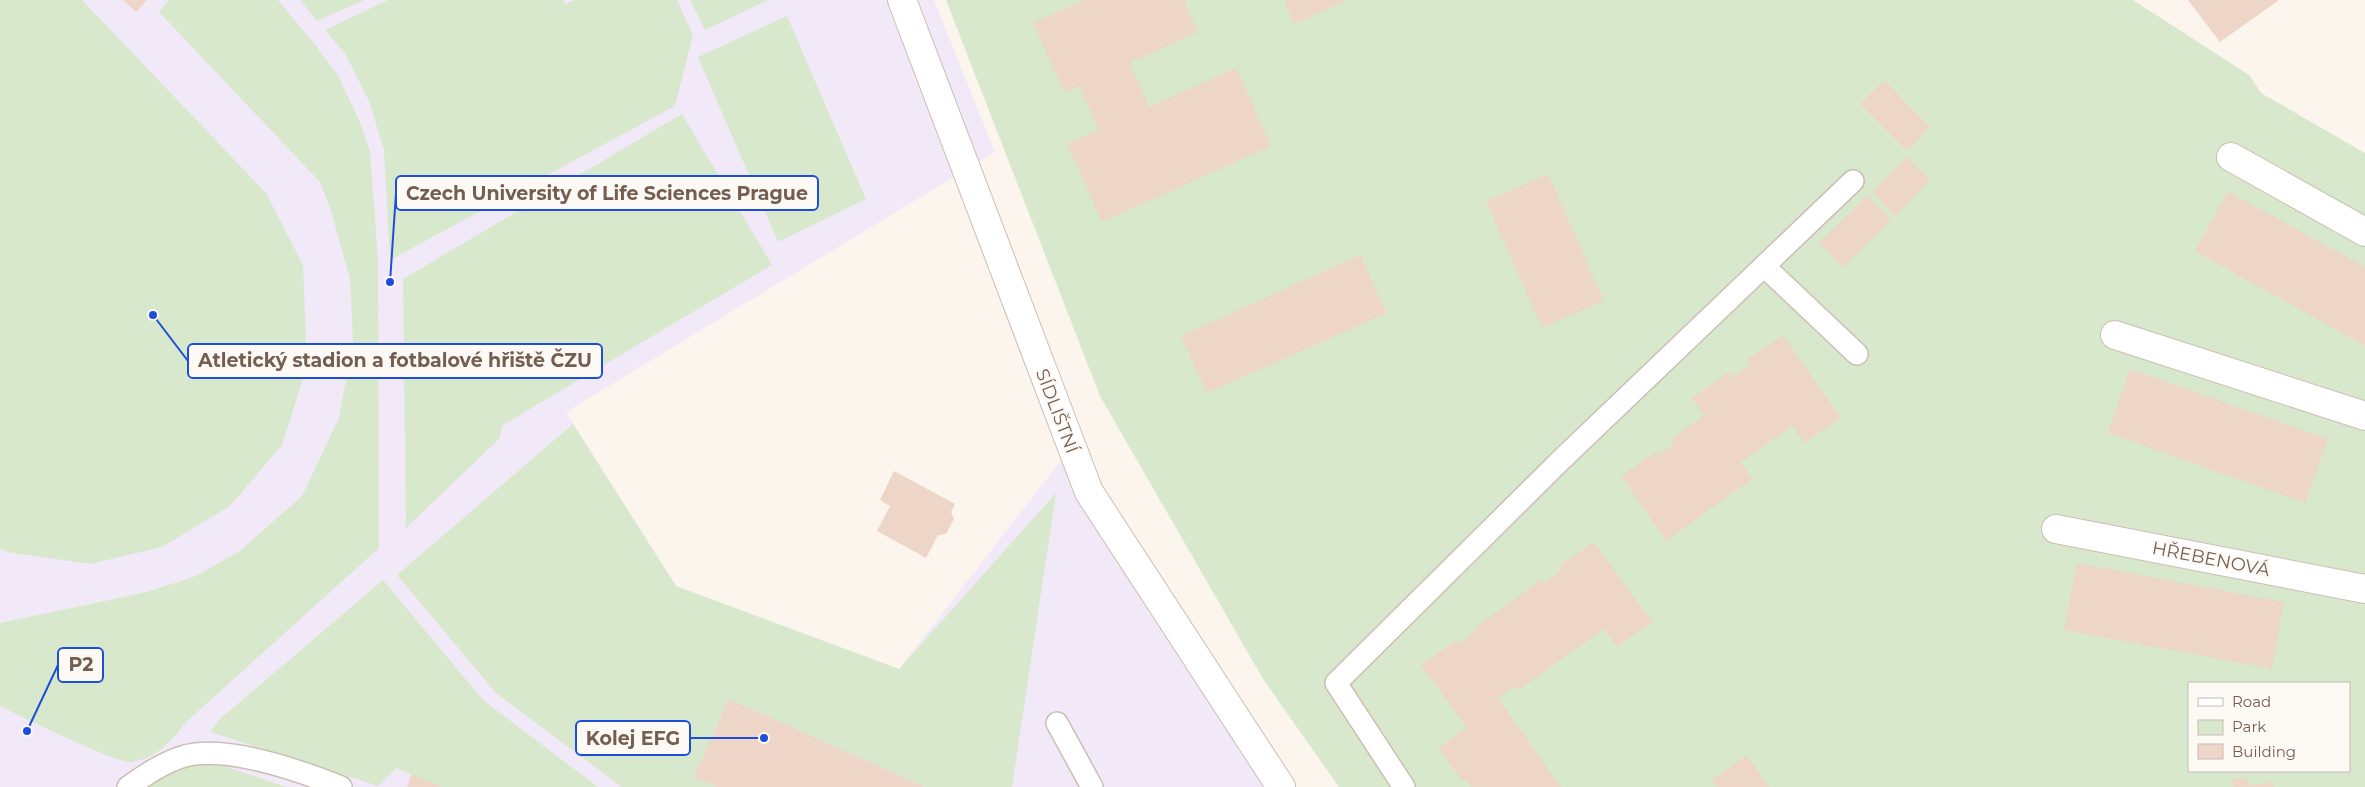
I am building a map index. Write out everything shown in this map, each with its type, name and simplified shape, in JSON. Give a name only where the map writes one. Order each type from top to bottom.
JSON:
[{"type":"street","name":"SÍDLIŠTNÍ","points":[[902,0],[1089,492],[1281,787]]},
{"type":"street","points":[[2230,157],[2365,232]]},
{"type":"street","points":[[2115,335],[2365,416]]},
{"type":"street","name":"HŘEBENOVÁ","points":[[2056,529],[2365,589]]},
{"type":"lane","points":[[1404,787],[1336,683],[1560,461],[1853,181]]},
{"type":"lane","points":[[1764,266],[1857,354]]},
{"type":"lane","points":[[1057,723],[1092,787]]},
{"type":"lane","points":[[128,787],[158,768],[186,756],[204,755],[244,756],[309,774],[341,787]]},
{"type":"shaded area","points":[[0,0],[934,0],[995,152],[566,412],[676,586],[899,669],[1073,445],[1282,787],[0,787]]},
{"type":"green space","points":[[0,0],[82,0],[266,193],[303,265],[307,366],[282,445],[230,506],[162,547],[90,564],[7,552],[0,548]]},
{"type":"green space","points":[[169,0],[278,0],[338,76],[359,120],[370,151],[378,259],[379,548],[186,722],[163,748],[150,756],[132,762],[123,761],[89,748],[0,706],[0,623],[147,592],[196,576],[240,551],[302,496],[339,418],[353,342],[350,279],[331,211],[320,182],[159,12]]},
{"type":"green space","points":[[300,0],[364,0],[317,21]]},
{"type":"green space","points":[[388,0],[564,0],[564,4],[575,0],[677,0],[693,35],[675,106],[390,260],[384,150],[369,101],[346,55],[325,30]]},
{"type":"green space","points":[[690,0],[768,0],[705,30]]},
{"type":"green space","points":[[946,0],[2133,0],[2249,75],[2261,93],[2365,153],[2365,787],[1339,787],[1263,679],[1100,396]]},
{"type":"green space","points":[[787,16],[866,199],[778,242],[698,57]]},
{"type":"green space","points":[[682,114],[772,265],[503,425],[499,439],[406,528],[403,279]]},
{"type":"green space","points":[[573,424],[676,586],[899,669],[1056,493],[1012,787],[925,787],[729,699],[694,777],[716,787],[622,787],[496,693],[397,575]]},
{"type":"green space","points":[[383,580],[483,700],[598,787],[441,787],[396,768],[378,786],[210,732],[221,718]]},
{"type":"green space","points":[[193,764],[223,766],[287,787],[140,787],[164,771]]},
{"type":"building","points":[[123,0],[147,0],[136,12]]},
{"type":"building","points":[[1084,0],[1184,0],[1198,32],[1130,63],[1149,107],[1236,68],[1271,146],[1102,222],[1067,144],[1099,129],[1079,86],[1064,92],[1033,23]]},
{"type":"building","points":[[1284,0],[1348,0],[1294,24]]},
{"type":"building","points":[[2188,0],[2279,0],[2220,42]]},
{"type":"building","points":[[1884,80],[1930,127],[1907,151],[1860,104]]},
{"type":"building","points":[[1907,157],[1930,180],[1895,216],[1872,192]]},
{"type":"building","points":[[1548,174],[1604,301],[1542,328],[1486,201]]},
{"type":"building","points":[[2228,191],[2365,267],[2365,346],[2195,251]]},
{"type":"building","points":[[1867,196],[1891,220],[1843,267],[1819,243]]},
{"type":"building","points":[[1360,255],[1387,313],[1207,393],[1181,336]]},
{"type":"building","points":[[1783,335],[1841,418],[1804,443],[1792,426],[1741,462],[1752,479],[1666,541],[1621,476],[1655,452],[1658,455],[1674,444],[1671,439],[1704,415],[1692,398],[1729,372],[1732,377],[1750,365],[1746,360]]},
{"type":"building","points":[[2130,369],[2328,439],[2305,503],[2108,433]]},
{"type":"building","points":[[894,471],[955,504],[951,512],[954,519],[946,534],[938,535],[926,558],[877,531],[890,506],[880,500]]},
{"type":"building","points":[[1594,542],[1652,622],[1617,647],[1604,629],[1519,690],[1516,686],[1498,698],[1561,787],[1471,787],[1466,779],[1463,782],[1438,748],[1467,728],[1421,665],[1456,640],[1459,644],[1476,631],[1474,628],[1541,580],[1544,583],[1562,570],[1559,566]]},
{"type":"building","points":[[2077,563],[2284,602],[2272,669],[2064,630]]},
{"type":"building","points":[[729,699],[925,787],[716,787],[694,777]]},
{"type":"building","points":[[1747,755],[1769,787],[1717,787],[1712,780]]},
{"type":"building","points":[[412,774],[441,787],[407,787]]},
{"type":"building","points":[[2247,777],[2248,786],[2273,782],[2274,787],[2233,787],[2232,779]]},
{"type":"place","name":"Czech University of Life Sciences Prague","points":[[390,282]]},
{"type":"place","name":"Atletický stadion a fotbalové hřiště ČZU","points":[[153,315]]},
{"type":"place","name":"P2","points":[[27,731]]},
{"type":"place","name":"Kolej EFG","points":[[764,738]]}]
